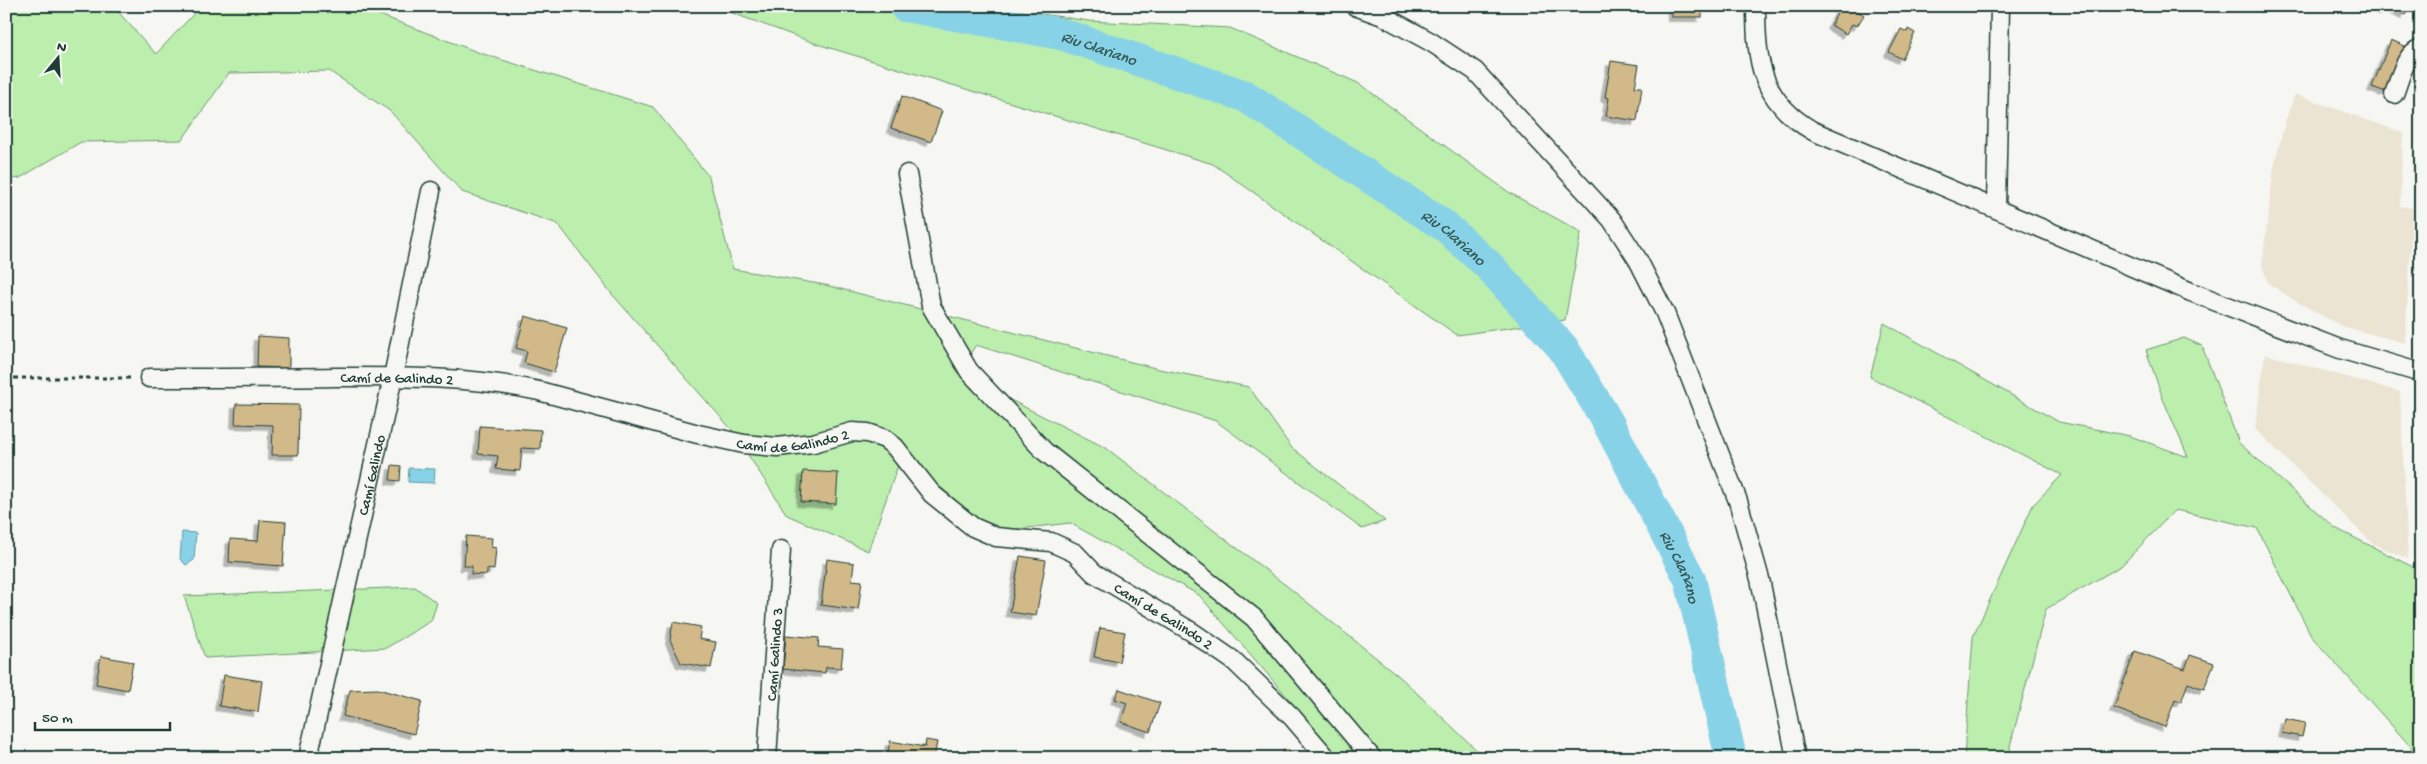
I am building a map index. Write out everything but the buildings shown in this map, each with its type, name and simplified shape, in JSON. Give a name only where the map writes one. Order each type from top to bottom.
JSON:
[{"type":"street","points":[[1355,6],[1383,16],[1431,42],[1475,71],[1612,220],[1638,260],[1665,313],[1738,502],[1760,579],[1796,758]]},
{"type":"street","points":[[1756,6],[1759,49],[1766,85],[1782,109],[1813,131],[2191,292],[2340,349],[2421,373]]},
{"type":"street","points":[[1996,209],[2000,6]]},
{"type":"street","points":[[2394,94],[2408,59],[2413,52],[2421,48]]},
{"type":"street","points":[[907,174],[930,306],[969,371],[1044,451],[1254,618],[1372,758]]},
{"type":"street","name":"Camí Galindo","points":[[308,758],[393,377],[431,192]]},
{"type":"street","name":"Camí de Galindo 2","points":[[148,378],[393,377],[458,380],[516,386],[744,444],[777,447],[813,442],[852,432],[877,436],[895,447],[932,494],[973,527],[996,537],[1051,542],[1075,552],[1094,573],[1192,632],[1234,661],[1292,717],[1327,758]]},
{"type":"street","name":"Camí Galindo 3","points":[[767,758],[781,550]]},
{"type":"path","points":[[6,378],[148,378]]},
{"type":"shaded area","points":[[2295,94],[2403,133],[2400,206],[2413,208],[2405,343],[2341,326],[2268,283],[2262,265],[2274,167],[2285,122]]},
{"type":"shaded area","points":[[2265,354],[2400,392],[2408,559],[2373,544],[2255,429]]},
{"type":"green space","points":[[6,6],[113,6],[156,54],[201,6],[356,6],[480,53],[653,107],[709,177],[733,269],[825,285],[1159,369],[1249,387],[1291,447],[1385,521],[1362,529],[1216,421],[976,345],[957,373],[1106,448],[1292,590],[1400,677],[1485,758],[1340,758],[1199,595],[1070,523],[993,532],[902,454],[868,551],[787,515],[732,430],[611,293],[558,224],[462,192],[390,111],[329,71],[229,73],[182,140],[81,142],[20,178],[6,180]]},
{"type":"green space","points":[[713,6],[988,6],[1089,21],[1230,28],[1358,83],[1510,193],[1581,232],[1565,320],[1457,335],[1213,164],[817,44]]},
{"type":"green space","points":[[1884,323],[2059,422],[2130,436],[2188,457],[2163,399],[2146,350],[2184,338],[2202,346],[2239,443],[2335,528],[2421,571],[2421,758],[2312,637],[2257,528],[2175,510],[2121,566],[2046,609],[2010,746],[2011,758],[1964,758],[1973,637],[2033,505],[2062,475],[1870,377]]},
{"type":"green space","points":[[415,587],[437,603],[431,621],[386,648],[205,658],[184,596]]},
{"type":"water","points":[[409,468],[435,469],[434,483],[408,482]]},
{"type":"water","points":[[182,532],[196,533],[194,560],[186,565],[180,559]]},
{"type":"waterway","name":"Riu Clariano","points":[[905,6],[1061,34],[1245,96],[1446,227],[1489,266],[1563,348],[1606,419],[1690,579],[1731,758]]}]
